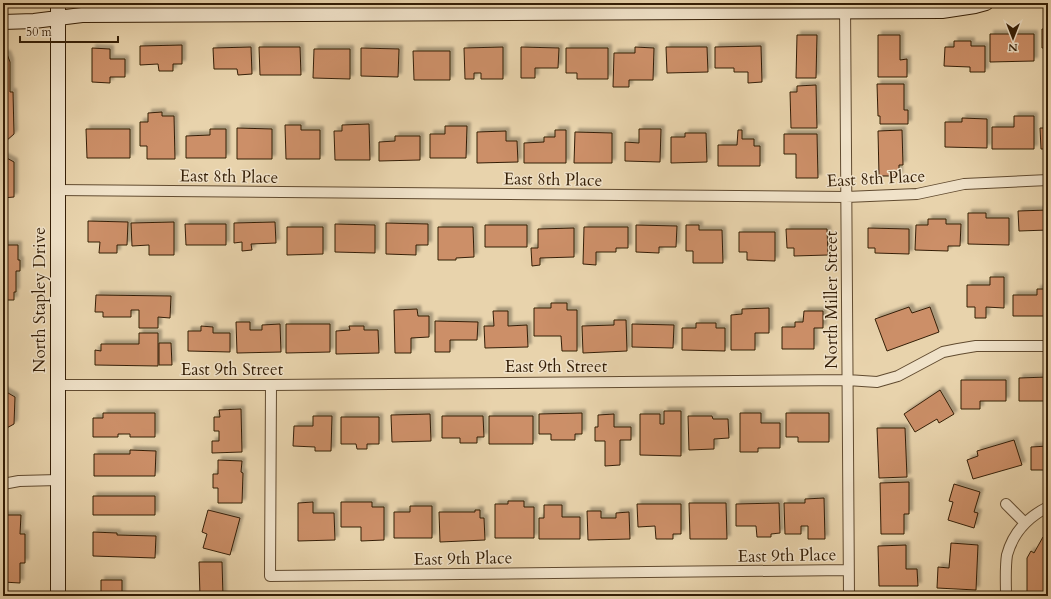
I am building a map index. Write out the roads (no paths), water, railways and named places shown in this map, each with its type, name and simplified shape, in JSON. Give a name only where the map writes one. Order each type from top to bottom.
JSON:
[{"type":"street","name":"North Stapley Drive","points":[[58,3],[58,596]]},
{"type":"street","points":[[3,22],[34,21],[82,15],[845,8],[947,11],[986,3]]},
{"type":"street","name":"North Miller Street","points":[[845,8],[849,596]]},
{"type":"street","name":"East 8th Place","points":[[57,190],[846,197],[917,194],[964,184],[1048,180]]},
{"type":"street","name":"East 9th Street","points":[[57,385],[271,385],[847,380],[876,382],[898,376],[943,352],[976,346],[1048,346]]},
{"type":"street","name":"East 9th Place","points":[[271,385],[270,576],[848,570]]},
{"type":"street","points":[[3,484],[19,481],[58,480]]},
{"type":"street","points":[[1006,504],[1024,522]]},
{"type":"street","points":[[1006,596],[1007,556],[1013,539],[1024,522],[1048,507]]}]
